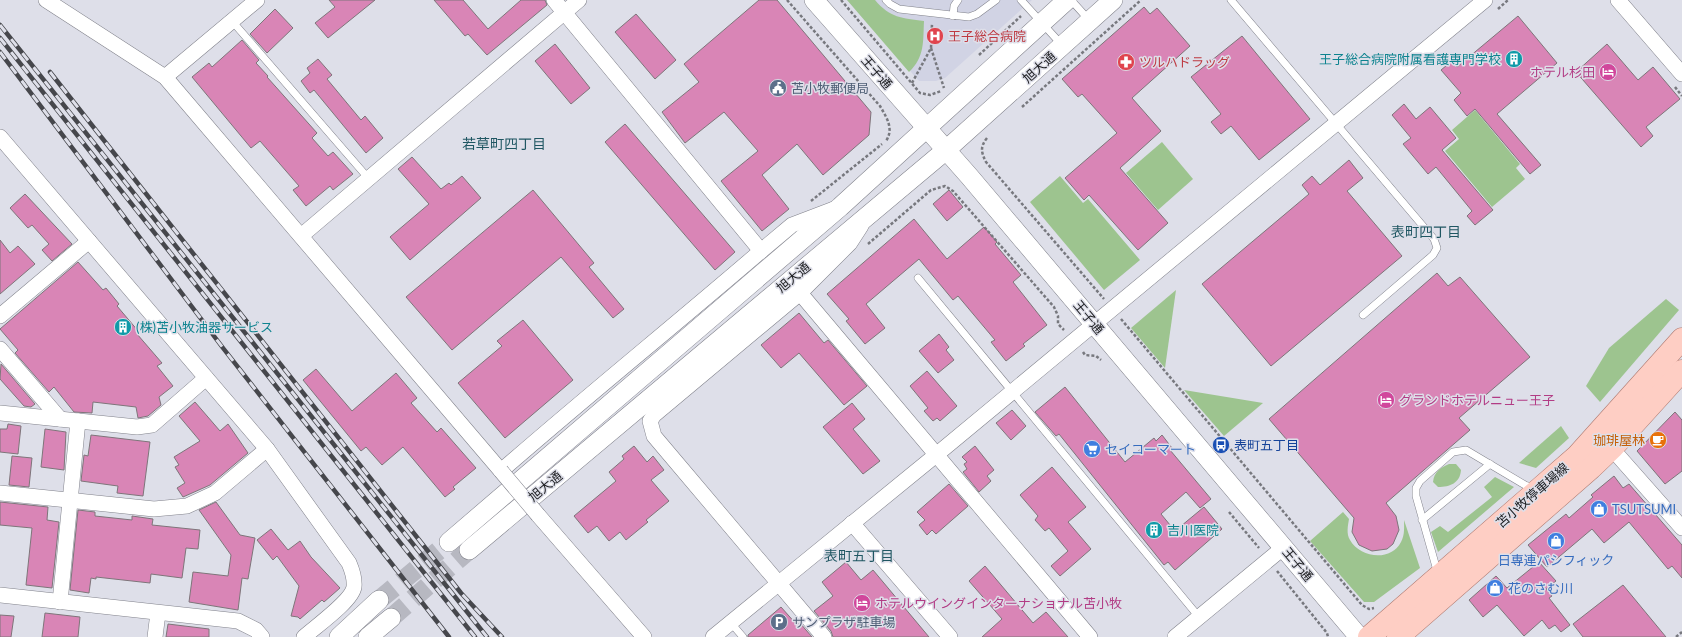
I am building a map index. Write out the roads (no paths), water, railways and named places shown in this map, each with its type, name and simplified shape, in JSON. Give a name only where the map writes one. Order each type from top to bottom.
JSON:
[{"type":"main road","name":"苫小牧停車場線","points":[[1369,637],[1577,456],[1605,441],[1682,339]]},
{"type":"main road","name":"苫小牧停車場線","points":[[1398,637],[1605,441],[1682,371]]},
{"type":"street","points":[[46,0],[165,77],[538,515],[644,637]]},
{"type":"street","points":[[165,77],[257,0]]},
{"type":"street","points":[[554,0],[761,251]]},
{"type":"street","points":[[301,236],[579,0]]},
{"type":"street","name":"王子通","points":[[814,0],[946,150],[1360,637]]},
{"type":"street","name":"旭大通","points":[[449,542],[840,207],[1067,0]]},
{"type":"street","name":"旭大通","points":[[469,550],[946,150],[1113,0]]},
{"type":"street","points":[[713,637],[936,455],[1485,0]]},
{"type":"street","points":[[1618,0],[1682,74]]},
{"type":"street","points":[[0,137],[267,449],[349,563],[353,573],[354,587],[349,597],[304,637]]},
{"type":"street","points":[[501,471],[592,392],[655,342],[792,225],[840,207]]},
{"type":"street","points":[[824,637],[654,436],[650,422],[654,415],[800,293],[850,243],[867,215]]},
{"type":"street","points":[[0,316],[89,241]]},
{"type":"street","points":[[800,293],[1090,637]]},
{"type":"street","points":[[0,349],[60,419]]},
{"type":"street","points":[[0,413],[137,427],[152,425],[206,378]]},
{"type":"street","points":[[60,602],[78,421]]},
{"type":"street","points":[[1605,441],[1682,528]]},
{"type":"street","points":[[0,493],[154,509],[187,506],[215,493],[267,449]]},
{"type":"street","points":[[852,523],[950,637]]},
{"type":"street","points":[[1175,637],[1284,547]]},
{"type":"street","points":[[0,595],[238,621],[256,630],[262,637]]},
{"type":"street","points":[[338,637],[379,600]]},
{"type":"street","points":[[155,637],[158,613]]},
{"type":"street","points":[[368,637],[391,618]]},
{"type":"lane","points":[[886,0],[899,9],[969,17],[977,14],[996,0]]},
{"type":"lane","points":[[953,16],[954,6],[958,0]]},
{"type":"lane","points":[[1021,0],[1062,46]]},
{"type":"lane","points":[[1071,0],[1090,20]]},
{"type":"lane","points":[[1231,0],[1434,239],[1437,248],[1433,255],[1363,315]]},
{"type":"lane","points":[[232,21],[368,179]]},
{"type":"lane","points":[[918,278],[1199,617]]},
{"type":"lane","points":[[1439,576],[1422,520],[1416,488],[1420,481],[1453,452],[1466,450],[1538,490]]},
{"type":"lane","points":[[1422,520],[1490,464]]},
{"type":"lane","points":[[731,623],[743,637]]},
{"type":"tunnel","points":[[379,600],[449,542]]},
{"type":"tunnel","points":[[391,618],[469,550]]},
{"type":"railway","points":[[0,25],[487,637]]},
{"type":"railway","points":[[0,38],[475,637]]},
{"type":"railway","points":[[0,52],[223,348],[449,637]]},
{"type":"railway","points":[[50,72],[461,593],[502,637]]},
{"type":"place","name":"王子総合病院","points":[[935,36]]},
{"type":"place","name":"王子総合病院附属看護専門学校","points":[[1514,59]]},
{"type":"place","name":"ツルハドラッグ","points":[[1126,62]]},
{"type":"place","name":"ホテル杉田","points":[[1608,72]]},
{"type":"place","name":"苫小牧郵便局","points":[[778,88]]},
{"type":"place","name":"(株)苫小牧油器サービス","points":[[123,327]]},
{"type":"place","name":"グランドホテルニュー王子","points":[[1386,400]]},
{"type":"place","name":"珈琲屋林","points":[[1658,440]]},
{"type":"place","name":"表町五丁目","points":[[1221,445]]},
{"type":"place","name":"セイコーマート","points":[[1092,449]]},
{"type":"place","name":"TSUTSUMI","points":[[1599,509]]},
{"type":"place","name":"吉川医院","points":[[1154,530]]},
{"type":"place","name":"日専連パシフィック","points":[[1556,541]]},
{"type":"place","name":"花のさむ川","points":[[1495,588]]},
{"type":"place","name":"ホテルウイングインターナショナル苫小牧","points":[[862,603]]},
{"type":"place","name":"サンプラザ駐車場","points":[[779,622]]},
{"type":"district","name":"若草町四丁目","points":[[504,143]]},
{"type":"district","name":"表町四丁目","points":[[1426,231]]},
{"type":"district","name":"表町五丁目","points":[[859,555]]}]
